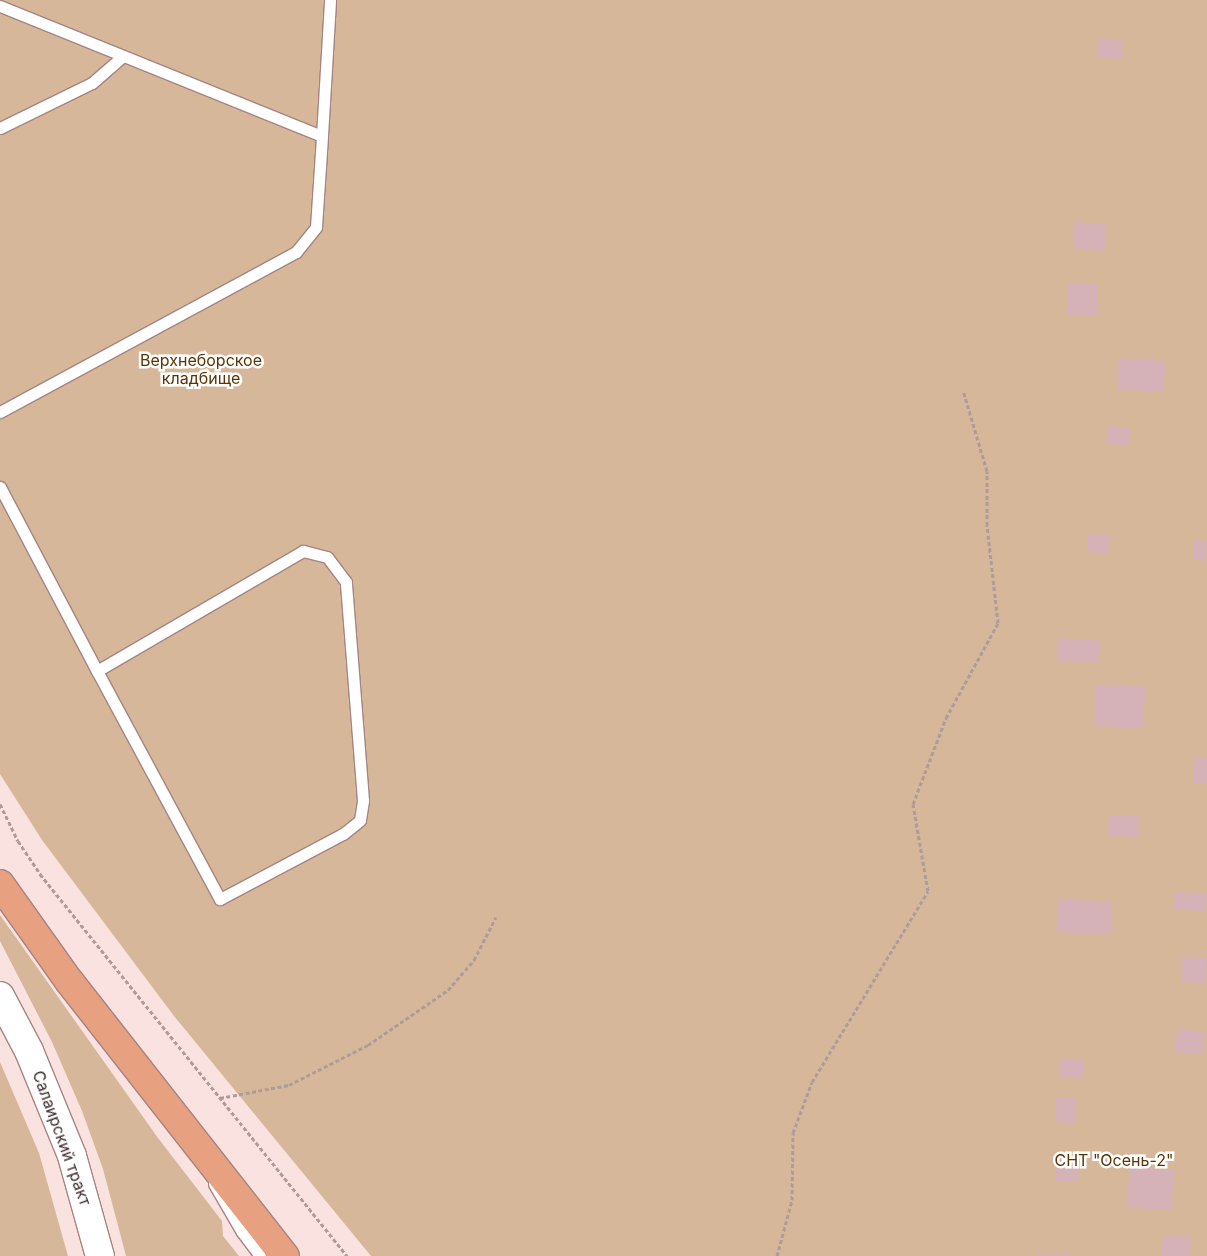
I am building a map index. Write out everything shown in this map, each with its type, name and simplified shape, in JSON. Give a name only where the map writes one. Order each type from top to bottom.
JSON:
[{"type":"highway","points":[[0,884],[69,981],[176,1121],[285,1256]]},
{"type":"street","points":[[0,996],[29,1051]]},
{"type":"street","points":[[0,1002],[29,1051]]},
{"type":"street","name":"Салаирский тракт","points":[[29,1051],[72,1156],[100,1256]]},
{"type":"lane","points":[[0,412],[296,252],[316,226],[330,0]]},
{"type":"lane","points":[[0,6],[322,136]]},
{"type":"lane","points":[[0,128],[92,83],[123,56]]},
{"type":"lane","points":[[0,487],[97,671],[220,899],[343,834],[360,820],[363,800],[346,582],[327,557],[303,551],[97,671]]},
{"type":"lane","points":[[176,1121],[242,1232],[260,1256]]},
{"type":"path","points":[[777,1256],[792,1200],[793,1133],[812,1082],[928,891],[913,804],[946,718],[998,623],[987,525],[987,471],[963,390]]},
{"type":"path","points":[[0,804],[18,841],[40,874],[347,1256]]},
{"type":"path","points":[[220,1098],[289,1085],[368,1045],[448,990],[474,960],[496,917]]},
{"type":"green space","points":[[0,0],[1207,0],[1207,1256],[371,1256],[174,1016],[42,840],[0,774]]},
{"type":"green space","points":[[0,915],[158,1138],[222,1221],[223,1236],[239,1256],[126,1256],[103,1169],[82,1111],[52,1042],[0,941]]},
{"type":"green space","points":[[0,1062],[39,1153],[68,1256],[0,1256]]},
{"type":"building","points":[[1099,38],[1123,40],[1121,59],[1097,57]]},
{"type":"building","points":[[1075,222],[1107,225],[1105,251],[1073,248]]},
{"type":"building","points":[[1068,283],[1098,284],[1097,316],[1067,315]]},
{"type":"building","points":[[1119,358],[1166,361],[1164,392],[1117,389]]},
{"type":"building","points":[[1109,425],[1131,429],[1128,447],[1106,443]]},
{"type":"building","points":[[1088,534],[1109,535],[1108,553],[1087,552]]},
{"type":"building","points":[[1194,540],[1207,541],[1206,561],[1193,560]]},
{"type":"building","points":[[1059,638],[1100,641],[1098,663],[1057,660]]},
{"type":"building","points":[[1096,685],[1145,687],[1144,728],[1095,726]]},
{"type":"building","points":[[1193,757],[1207,757],[1207,783],[1193,783]]},
{"type":"building","points":[[1109,815],[1139,816],[1138,837],[1108,836]]},
{"type":"building","points":[[1175,892],[1207,894],[1206,911],[1174,909]]},
{"type":"building","points":[[1058,899],[1112,902],[1110,935],[1056,932]]},
{"type":"building","points":[[1182,957],[1207,958],[1206,983],[1181,982]]},
{"type":"building","points":[[1177,1029],[1205,1031],[1203,1054],[1175,1052]]},
{"type":"building","points":[[1060,1059],[1083,1059],[1083,1078],[1060,1078]]},
{"type":"building","points":[[1056,1097],[1076,1098],[1075,1123],[1055,1122]]},
{"type":"building","points":[[1056,1157],[1079,1158],[1078,1182],[1055,1181]]},
{"type":"building","points":[[1130,1166],[1175,1170],[1171,1211],[1126,1207]]},
{"type":"building","points":[[1163,1235],[1191,1237],[1190,1256],[1162,1256]]},
{"type":"building","points":[[1037,1253],[1067,1253],[1067,1256],[1037,1256]]},
{"type":"park label","name":"Верхнеборское кладбище","points":[[201,369]]},
{"type":"park label","name":"СНТ \"Осень-2\"","points":[[1114,1160]]}]
